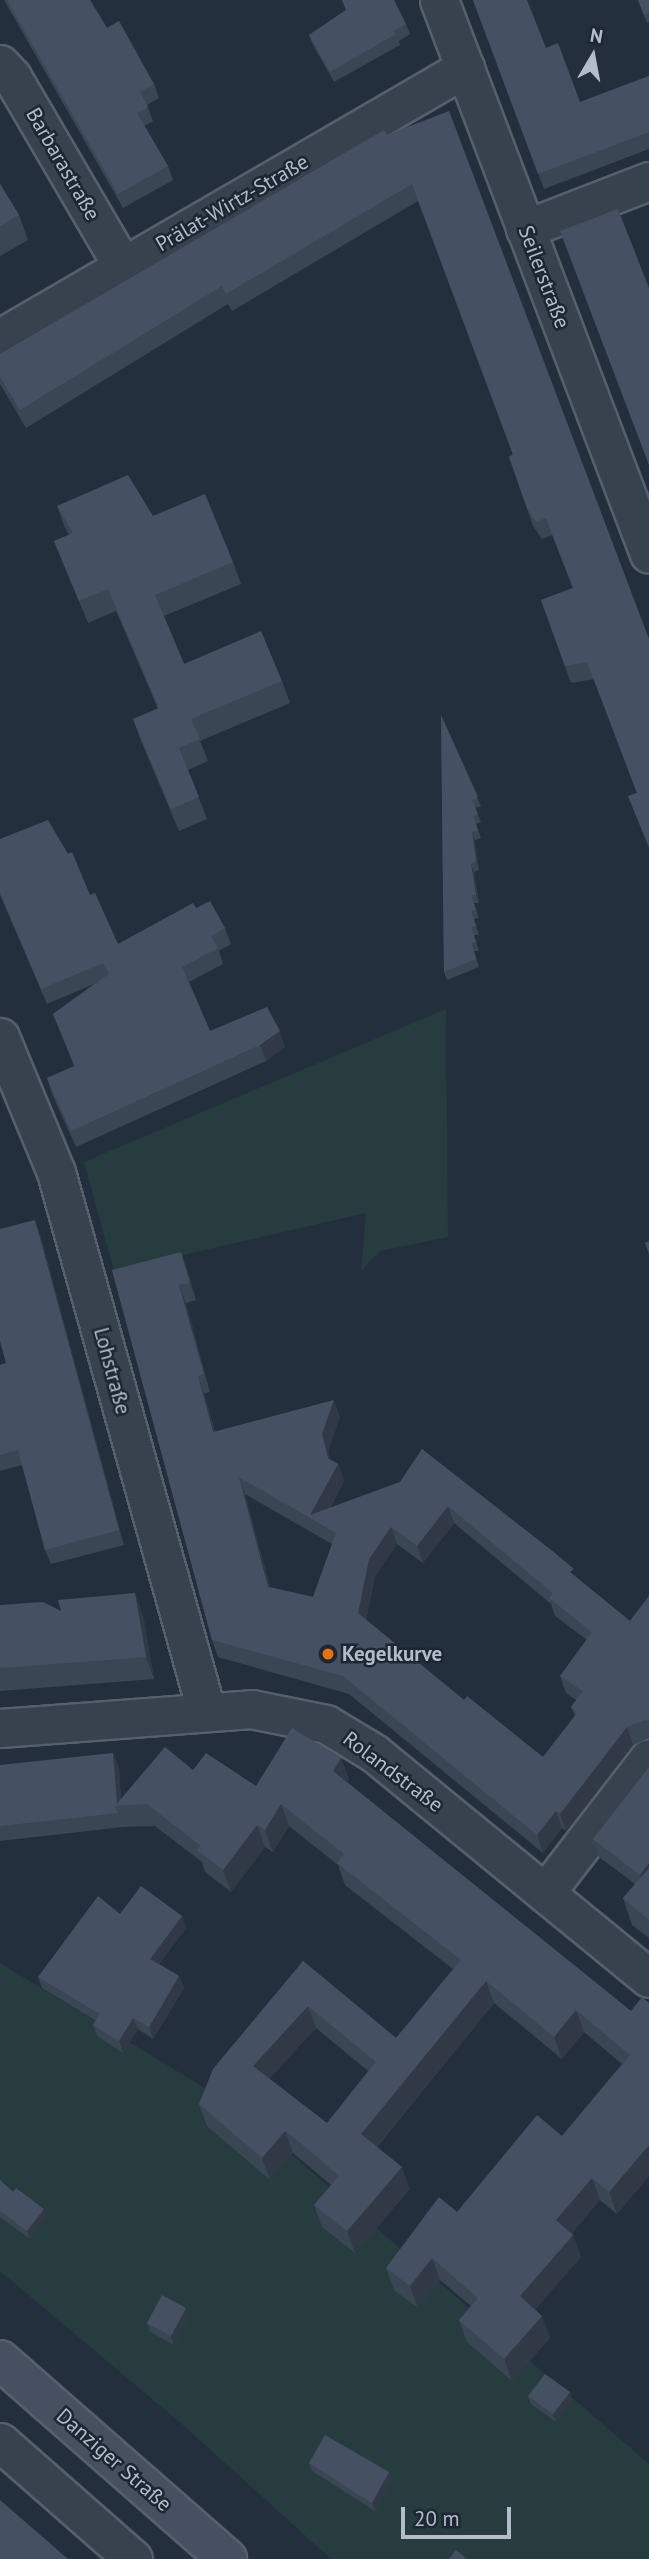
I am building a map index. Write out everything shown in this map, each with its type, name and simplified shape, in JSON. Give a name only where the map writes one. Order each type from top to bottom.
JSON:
[{"type":"main road","name":"Danziger Straße","points":[[0,2360],[228,2559]]},
{"type":"street","name":"Seilerstraße","points":[[439,0],[649,554]]},
{"type":"street","name":"Barbarastraße","points":[[0,64],[12,76],[123,267]]},
{"type":"street","name":"Prälat-Wirtz-Straße","points":[[0,338],[465,68]]},
{"type":"street","points":[[525,229],[649,181]]},
{"type":"street","name":"Lohstraße","points":[[0,1037],[56,1172],[206,1710]]},
{"type":"street","name":"Rolandstraße","points":[[0,1728],[206,1710],[271,1710],[337,1730],[374,1753],[649,1978]]},
{"type":"street","points":[[545,1893],[649,1758]]},
{"type":"street","points":[[0,2442],[133,2559]]},
{"type":"green space","points":[[446,1009],[448,1237],[380,1251],[361,1271],[366,1213],[114,1271],[84,1162]]},
{"type":"green space","points":[[0,1963],[239,2109],[649,2464],[649,2559],[331,2559],[183,2425],[0,2271]]},
{"type":"building","points":[[7,0],[90,0],[107,28],[119,21],[154,84],[140,92],[148,107],[137,113],[168,166],[118,194]]},
{"type":"building","points":[[342,0],[394,0],[406,24],[394,31],[396,34],[330,72],[309,35],[346,10]]},
{"type":"building","points":[[473,0],[527,0],[546,48],[558,43],[580,102],[649,76],[649,132],[538,174]]},
{"type":"building","points":[[638,0],[649,0],[649,13],[644,15]]},
{"type":"building","points":[[449,111],[649,639],[649,847],[628,796],[637,793],[587,662],[565,666],[541,600],[573,588],[546,518],[536,522],[527,508],[509,457],[513,454],[412,184],[226,294],[222,286],[20,410],[0,377],[0,354],[384,130],[387,135]]},
{"type":"building","points":[[0,184],[19,215],[0,226]]},
{"type":"building","points":[[618,209],[649,288],[649,465],[560,231]]},
{"type":"building","points":[[128,475],[153,516],[205,494],[233,562],[155,595],[184,664],[261,631],[282,681],[191,719],[200,739],[179,748],[199,797],[171,809],[133,719],[159,708],[108,589],[79,601],[54,541],[73,533],[57,506]]},
{"type":"building","points":[[441,715],[478,797],[472,800],[478,814],[473,816],[478,830],[472,832],[476,861],[471,864],[476,895],[471,895],[476,910],[471,911],[476,926],[471,927],[476,942],[471,943],[476,959],[444,972]]},
{"type":"building","points":[[48,820],[68,854],[72,852],[90,895],[95,893],[118,944],[193,903],[196,908],[210,901],[225,928],[211,936],[218,948],[182,967],[210,1031],[267,1007],[280,1031],[260,1045],[71,1131],[47,1078],[75,1066],[53,1014],[109,974],[103,963],[41,989],[0,892],[0,839]]},
{"type":"building","points":[[35,1220],[119,1530],[45,1550],[18,1450],[0,1455],[0,1365],[6,1363],[0,1341],[0,1229]]},
{"type":"building","points":[[181,1252],[190,1283],[179,1285],[204,1374],[198,1376],[213,1432],[334,1400],[322,1434],[328,1458],[338,1464],[310,1515],[400,1482],[422,1449],[555,1553],[574,1569],[570,1572],[630,1621],[649,1596],[649,1721],[627,1727],[560,1814],[556,1811],[537,1835],[343,1676],[212,1640],[112,1270]],"holes":[[[239,1477],[336,1533],[313,1597],[268,1587]],[[448,1506],[553,1593],[549,1598],[592,1632],[560,1676],[583,1691],[571,1707],[577,1713],[543,1757],[467,1696],[464,1700],[358,1613],[369,1559],[391,1527],[417,1546]]]},
{"type":"building","points":[[135,1593],[146,1657],[0,1668],[0,1605],[43,1602],[61,1611],[58,1600]]},
{"type":"building","points":[[292,1728],[341,1758],[333,1771],[631,2011],[642,1997],[649,2003],[649,2145],[609,2192],[592,2178],[556,2220],[573,2235],[520,2296],[542,2316],[504,2359],[459,2320],[478,2298],[432,2258],[410,2286],[386,2268],[439,2197],[457,2212],[537,2115],[562,2136],[630,2055],[576,2010],[554,2037],[486,1981],[361,2134],[402,2167],[347,2231],[314,2205],[339,2176],[307,2148],[285,2131],[262,2158],[199,2104],[213,2069],[303,1961],[396,2038],[461,1960],[337,1863],[344,1854],[281,1804],[265,1830],[257,1825],[223,1870],[197,1850],[201,1846],[147,1804],[115,1806],[165,1747],[193,1770],[206,1753],[256,1786]],"holes":[[[308,2006],[376,2062],[327,2123],[253,2066]]]},
{"type":"building","points":[[113,1753],[115,1806],[118,1813],[0,1826],[0,1765]]},
{"type":"building","points":[[649,1767],[649,1863],[640,1875],[593,1839]]},
{"type":"building","points":[[649,1868],[649,1920],[623,1898]]},
{"type":"building","points":[[141,1886],[182,1916],[150,1959],[179,1976],[149,2027],[133,2018],[119,2041],[93,2025],[100,2014],[38,1977],[98,1896],[120,1914]]},
{"type":"building","points":[[0,2180],[13,2192],[16,2188],[44,2209],[27,2231],[0,2211]]},
{"type":"building","points":[[162,2295],[186,2308],[171,2336],[147,2323]]},
{"type":"building","points":[[545,2374],[570,2392],[553,2414],[528,2396]]},
{"type":"building","points":[[325,2435],[389,2472],[372,2503],[309,2463]]},
{"type":"building","points":[[0,2500],[68,2559],[0,2559]]},
{"type":"building","points":[[456,2550],[467,2559],[449,2559]]},
{"type":"place","name":"Kegelkurve","points":[[328,1654]]}]
